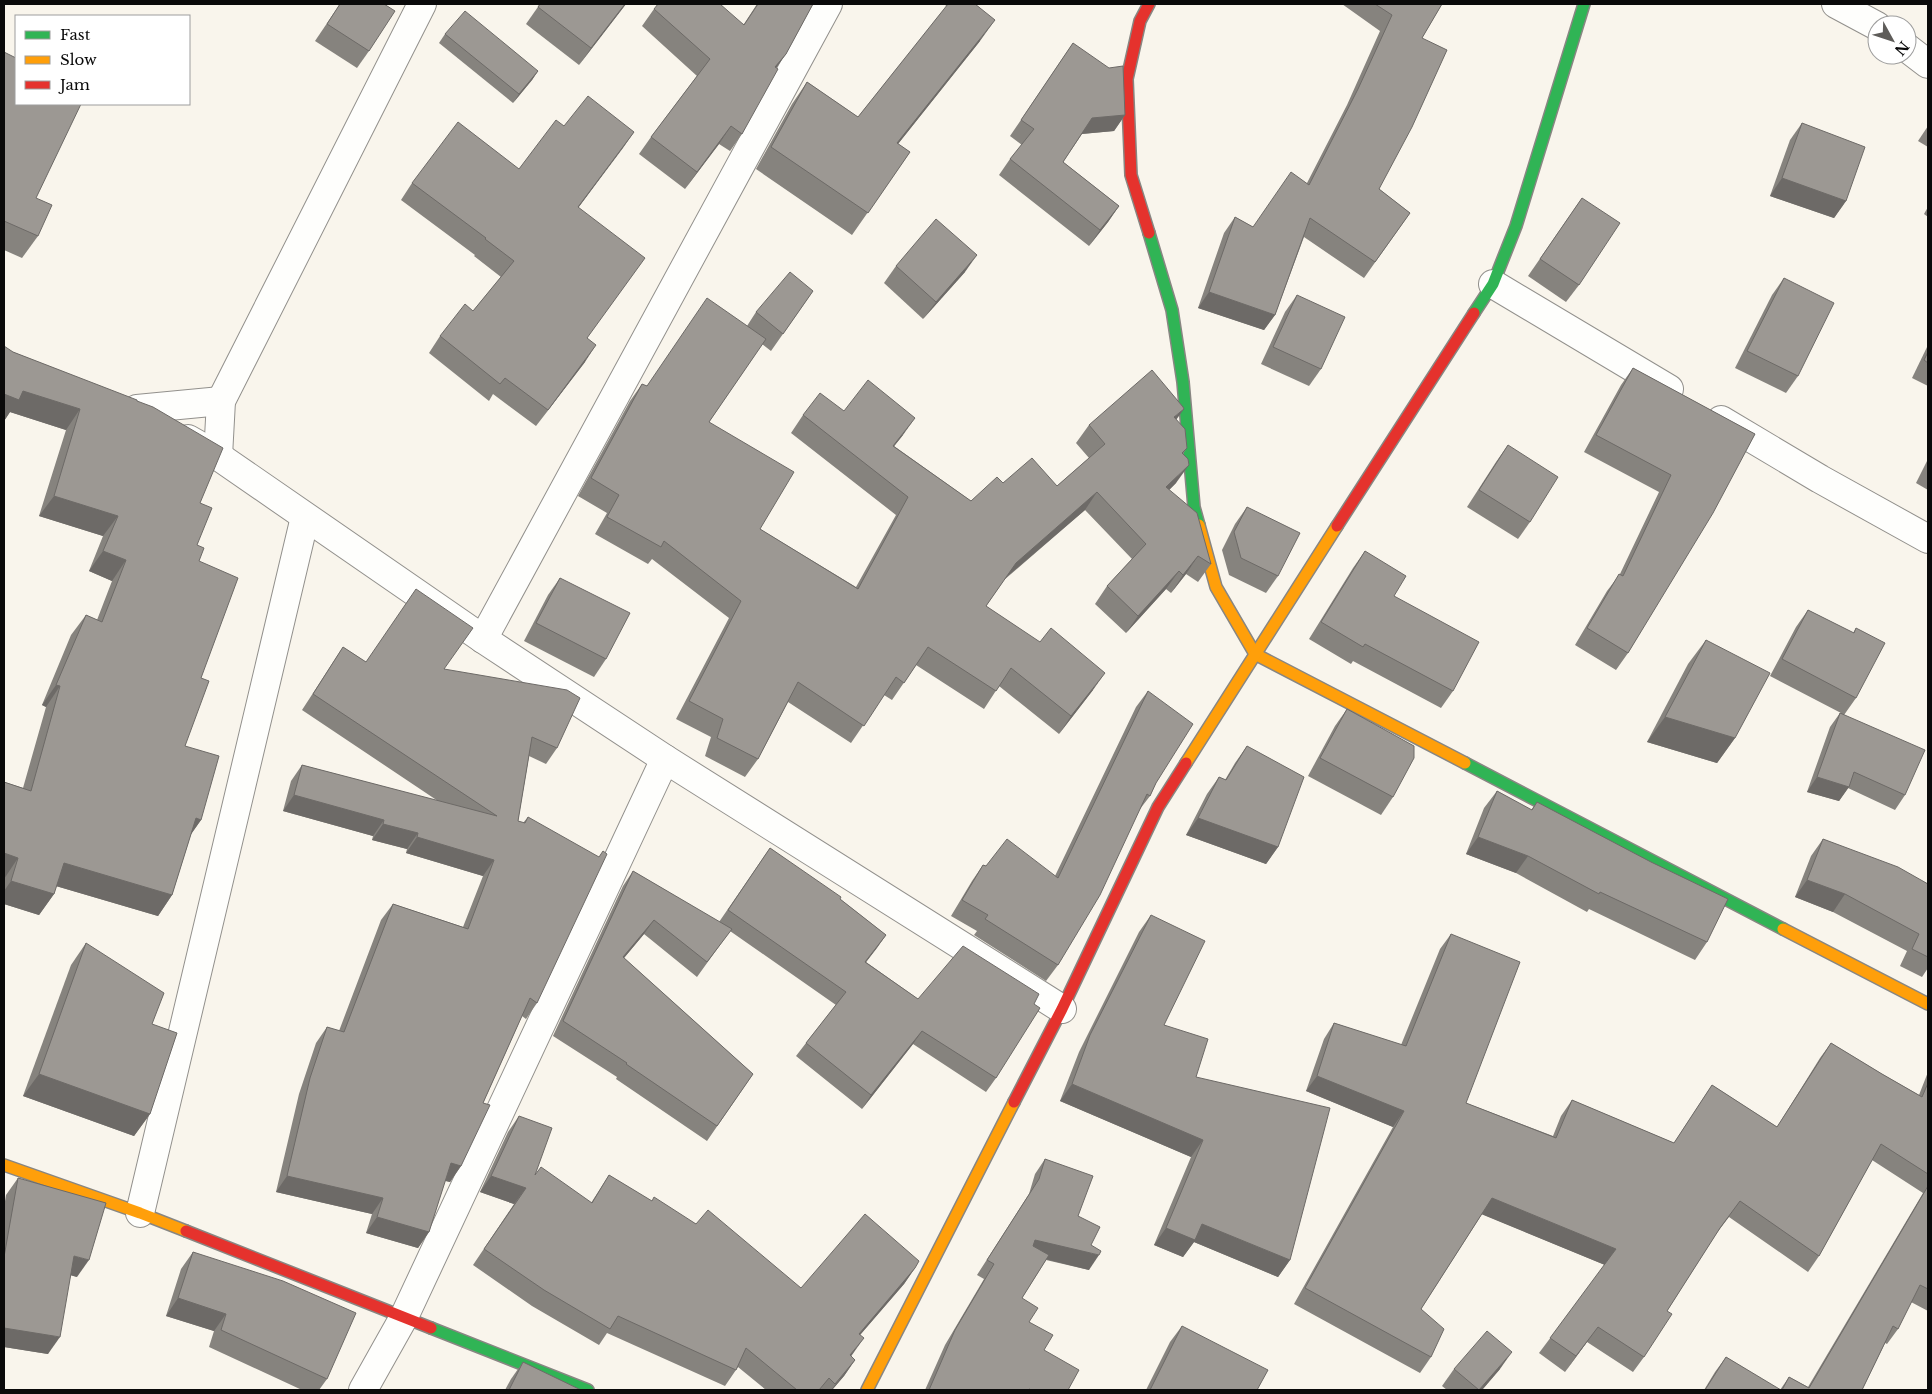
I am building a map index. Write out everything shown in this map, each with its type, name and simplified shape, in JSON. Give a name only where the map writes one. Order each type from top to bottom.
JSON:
[{"type":"street","points":[[218,456],[221,400],[422,4]]},
{"type":"street","points":[[483,639],[828,4]]},
{"type":"street","points":[[1149,4],[1140,21],[1127,79],[1131,175],[1172,310],[1183,382],[1194,507],[1216,587],[1255,654],[1928,1004]]},
{"type":"street","points":[[868,1390],[1062,1009],[1158,807],[1457,337],[1494,284],[1516,226],[1584,4]]},
{"type":"street","points":[[1836,4],[1867,21]]},
{"type":"street","points":[[1917,56],[1928,64]]},
{"type":"street","points":[[1494,284],[1820,479],[1928,539]]},
{"type":"street","points":[[110,398],[137,409],[218,456],[483,639],[666,759],[1062,1009]]},
{"type":"street","points":[[137,409],[221,400]]},
{"type":"street","points":[[140,1213],[305,517]]},
{"type":"street","points":[[363,1390],[404,1317],[666,759]]},
{"type":"street","points":[[4,1165],[140,1213],[588,1390]]},
{"type":"building","points":[[340,4],[384,4],[395,11],[369,51],[327,24]]},
{"type":"building","points":[[540,4],[625,4],[591,48],[538,7]]},
{"type":"building","points":[[658,4],[720,4],[744,25],[758,4],[813,4],[786,54],[775,67],[778,69],[742,134],[731,126],[697,172],[651,137],[710,59],[654,9]]},
{"type":"building","points":[[948,4],[975,4],[995,20],[897,143],[910,152],[868,213],[771,147],[807,82],[858,117]]},
{"type":"building","points":[[1375,4],[1442,4],[1422,38],[1447,50],[1412,127],[1379,189],[1410,213],[1375,262],[1310,218],[1275,315],[1209,292],[1235,217],[1253,227],[1291,172],[1309,185],[1358,89],[1392,15]]},
{"type":"building","points":[[465,11],[538,71],[519,94],[445,34]]},
{"type":"building","points":[[1073,43],[1109,68],[1123,66],[1125,115],[1092,118],[1063,162],[1119,206],[1100,230],[1010,159],[1034,129],[1021,120]]},
{"type":"building","points":[[4,52],[15,58],[15,105],[81,105],[36,198],[52,205],[38,236],[4,221]]},
{"type":"building","points":[[588,96],[634,132],[578,207],[645,258],[587,338],[596,345],[548,410],[505,378],[500,384],[440,336],[465,304],[473,311],[514,261],[412,183],[458,122],[519,169],[556,120],[564,126]]},
{"type":"building","points":[[1802,123],[1865,147],[1846,201],[1782,178]]},
{"type":"building","points":[[1582,198],[1620,223],[1579,285],[1540,259]]},
{"type":"building","points":[[936,219],[977,255],[936,302],[896,266]]},
{"type":"building","points":[[790,272],[813,291],[783,334],[756,312]]},
{"type":"building","points":[[1784,278],[1834,303],[1798,376],[1747,351]]},
{"type":"building","points":[[1297,295],[1345,317],[1321,369],[1273,347]]},
{"type":"building","points":[[707,298],[766,339],[709,422],[794,472],[760,529],[858,589],[908,497],[803,415],[820,393],[844,411],[868,380],[915,418],[893,446],[971,501],[997,477],[1003,483],[1032,458],[1057,486],[1105,444],[1089,425],[1152,370],[1184,409],[1174,417],[1185,429],[1187,448],[1182,453],[1188,459],[1189,465],[1166,487],[1197,513],[1211,564],[1198,556],[1183,575],[1179,571],[1138,616],[1107,586],[1146,544],[1097,492],[1016,563],[986,606],[1040,642],[1051,628],[1105,673],[1071,716],[1011,668],[996,691],[928,647],[904,683],[896,677],[864,726],[798,682],[758,759],[717,738],[723,719],[689,701],[741,601],[664,541],[661,547],[607,517],[619,495],[591,478],[642,384],[647,386]]},
{"type":"building","points":[[4,346],[13,352],[153,407],[223,448],[200,503],[212,508],[197,545],[204,548],[199,561],[238,578],[201,678],[209,681],[185,746],[219,756],[201,820],[196,818],[172,895],[64,863],[54,894],[11,881],[18,858],[4,853],[4,782],[31,791],[60,686],[56,685],[86,615],[102,622],[126,560],[103,551],[118,516],[54,496],[80,409],[23,391],[19,400],[4,394]]},
{"type":"building","points":[[1928,352],[1928,363],[1924,360]]},
{"type":"building","points":[[1633,368],[1755,434],[1713,513],[1628,653],[1587,628],[1619,574],[1623,576],[1671,475],[1596,435]]},
{"type":"building","points":[[1508,445],[1558,477],[1530,522],[1479,490]]},
{"type":"building","points":[[1247,507],[1300,533],[1278,576],[1241,558],[1234,532]]},
{"type":"building","points":[[1365,551],[1406,576],[1394,596],[1479,642],[1453,691],[1365,644],[1363,647],[1321,622]]},
{"type":"building","points":[[560,578],[630,613],[606,659],[536,623]]},
{"type":"building","points":[[416,589],[473,628],[444,669],[567,690],[580,698],[557,748],[532,737],[518,821],[525,823],[528,817],[599,857],[603,851],[607,854],[537,1003],[530,998],[483,1103],[490,1105],[461,1166],[451,1163],[429,1232],[377,1217],[383,1198],[287,1176],[310,1078],[327,1027],[344,1032],[393,904],[468,929],[494,860],[417,837],[418,833],[383,824],[384,820],[294,795],[302,765],[497,816],[313,694],[343,647],[366,662]]},
{"type":"building","points":[[1808,610],[1854,633],[1856,628],[1885,643],[1856,698],[1782,659]]},
{"type":"building","points":[[1706,640],[1770,673],[1735,738],[1665,717]]},
{"type":"building","points":[[1148,691],[1193,724],[1156,783],[1150,796],[1147,794],[1100,895],[1058,965],[985,919],[988,915],[962,900],[983,865],[986,866],[1007,839],[1058,878]]},
{"type":"building","points":[[1347,709],[1414,746],[1414,758],[1393,797],[1320,758]]},
{"type":"building","points":[[1840,713],[1925,750],[1905,795],[1854,772],[1849,787],[1817,777]]},
{"type":"building","points":[[1247,746],[1304,777],[1278,847],[1198,818],[1219,777],[1226,780]]},
{"type":"building","points":[[1497,791],[1532,810],[1537,802],[1651,862],[1728,899],[1707,942],[1600,892],[1599,894],[1528,856],[1478,837]]},
{"type":"building","points":[[1823,839],[1898,867],[1928,884],[1928,957],[1912,949],[1919,934],[1845,894],[1807,880]]},
{"type":"building","points":[[770,848],[841,897],[840,899],[886,935],[865,962],[918,999],[963,946],[1039,994],[1034,1004],[1040,1008],[996,1078],[922,1031],[871,1095],[806,1043],[846,992],[728,910]]},
{"type":"building","points":[[633,871],[732,929],[707,962],[654,920],[623,957],[753,1074],[717,1126],[563,1021]]},
{"type":"building","points":[[1151,915],[1205,941],[1164,1025],[1208,1039],[1196,1077],[1330,1108],[1290,1260],[1202,1224],[1195,1240],[1166,1228],[1203,1140],[1072,1084],[1090,1035]]},
{"type":"building","points":[[1451,934],[1520,962],[1466,1103],[1556,1138],[1572,1100],[1674,1143],[1712,1085],[1777,1127],[1831,1043],[1922,1097],[1928,1083],[1928,1174],[1881,1144],[1819,1256],[1740,1201],[1720,1228],[1667,1311],[1672,1314],[1644,1357],[1598,1327],[1576,1356],[1550,1338],[1616,1249],[1492,1198],[1421,1309],[1444,1329],[1431,1357],[1305,1288],[1404,1111],[1317,1076],[1334,1023],[1406,1046]]},
{"type":"building","points":[[86,943],[164,993],[152,1024],[177,1033],[150,1114],[39,1074]]},
{"type":"building","points":[[519,1116],[552,1128],[535,1175],[541,1167],[592,1203],[609,1175],[652,1201],[654,1197],[696,1224],[708,1210],[801,1288],[865,1214],[919,1261],[859,1334],[864,1338],[850,1355],[855,1360],[835,1384],[829,1378],[819,1390],[797,1390],[746,1348],[736,1370],[618,1316],[610,1329],[544,1290],[484,1249],[526,1188],[491,1176]]},
{"type":"building","points":[[1045,1159],[1093,1176],[1078,1216],[1100,1227],[1091,1245],[1101,1251],[1099,1255],[1035,1240],[1033,1246],[1049,1255],[1022,1298],[1038,1308],[1029,1322],[1053,1335],[1044,1350],[1079,1370],[1068,1390],[929,1390],[955,1330],[994,1264],[987,1260],[1039,1179]]},
{"type":"building","points":[[18,1178],[106,1203],[89,1260],[74,1256],[60,1337],[4,1328],[4,1257]]},
{"type":"building","points":[[1928,1186],[1928,1289],[1920,1285],[1898,1329],[1893,1326],[1862,1390],[1782,1390],[1789,1377],[1809,1388]]},
{"type":"building","points":[[193,1252],[283,1281],[356,1313],[327,1379],[221,1330],[226,1314],[178,1298]]},
{"type":"building","points":[[1182,1326],[1268,1370],[1257,1390],[1150,1390]]},
{"type":"building","points":[[1487,1331],[1512,1352],[1479,1390],[1454,1369]]},
{"type":"building","points":[[1726,1357],[1781,1390],[1705,1390]]},
{"type":"building","points":[[523,1362],[581,1390],[509,1390]]},
{"type":"traffic: fast","points":[[1474,313],[1493,284],[1516,226],[1584,4]]},
{"type":"traffic: fast","points":[[1149,233],[1172,310],[1183,382],[1194,507],[1199,525]]},
{"type":"traffic: fast","points":[[1465,763],[1783,929]]},
{"type":"traffic: fast","points":[[431,1328],[588,1390]]},
{"type":"traffic: slow","points":[[1199,525],[1216,587],[1255,654],[1465,763]]},
{"type":"traffic: slow","points":[[1186,763],[1337,526]]},
{"type":"traffic: slow","points":[[1783,929],[1928,1004]]},
{"type":"traffic: slow","points":[[867,1390],[1014,1102]]},
{"type":"traffic: slow","points":[[4,1165],[186,1231]]},
{"type":"traffic: jam","points":[[1149,4],[1140,21],[1127,79],[1131,175],[1149,233]]},
{"type":"traffic: jam","points":[[1337,526],[1474,313]]},
{"type":"traffic: jam","points":[[1014,1102],[1062,1009],[1158,807],[1186,763]]},
{"type":"traffic: jam","points":[[186,1231],[431,1328]]}]
